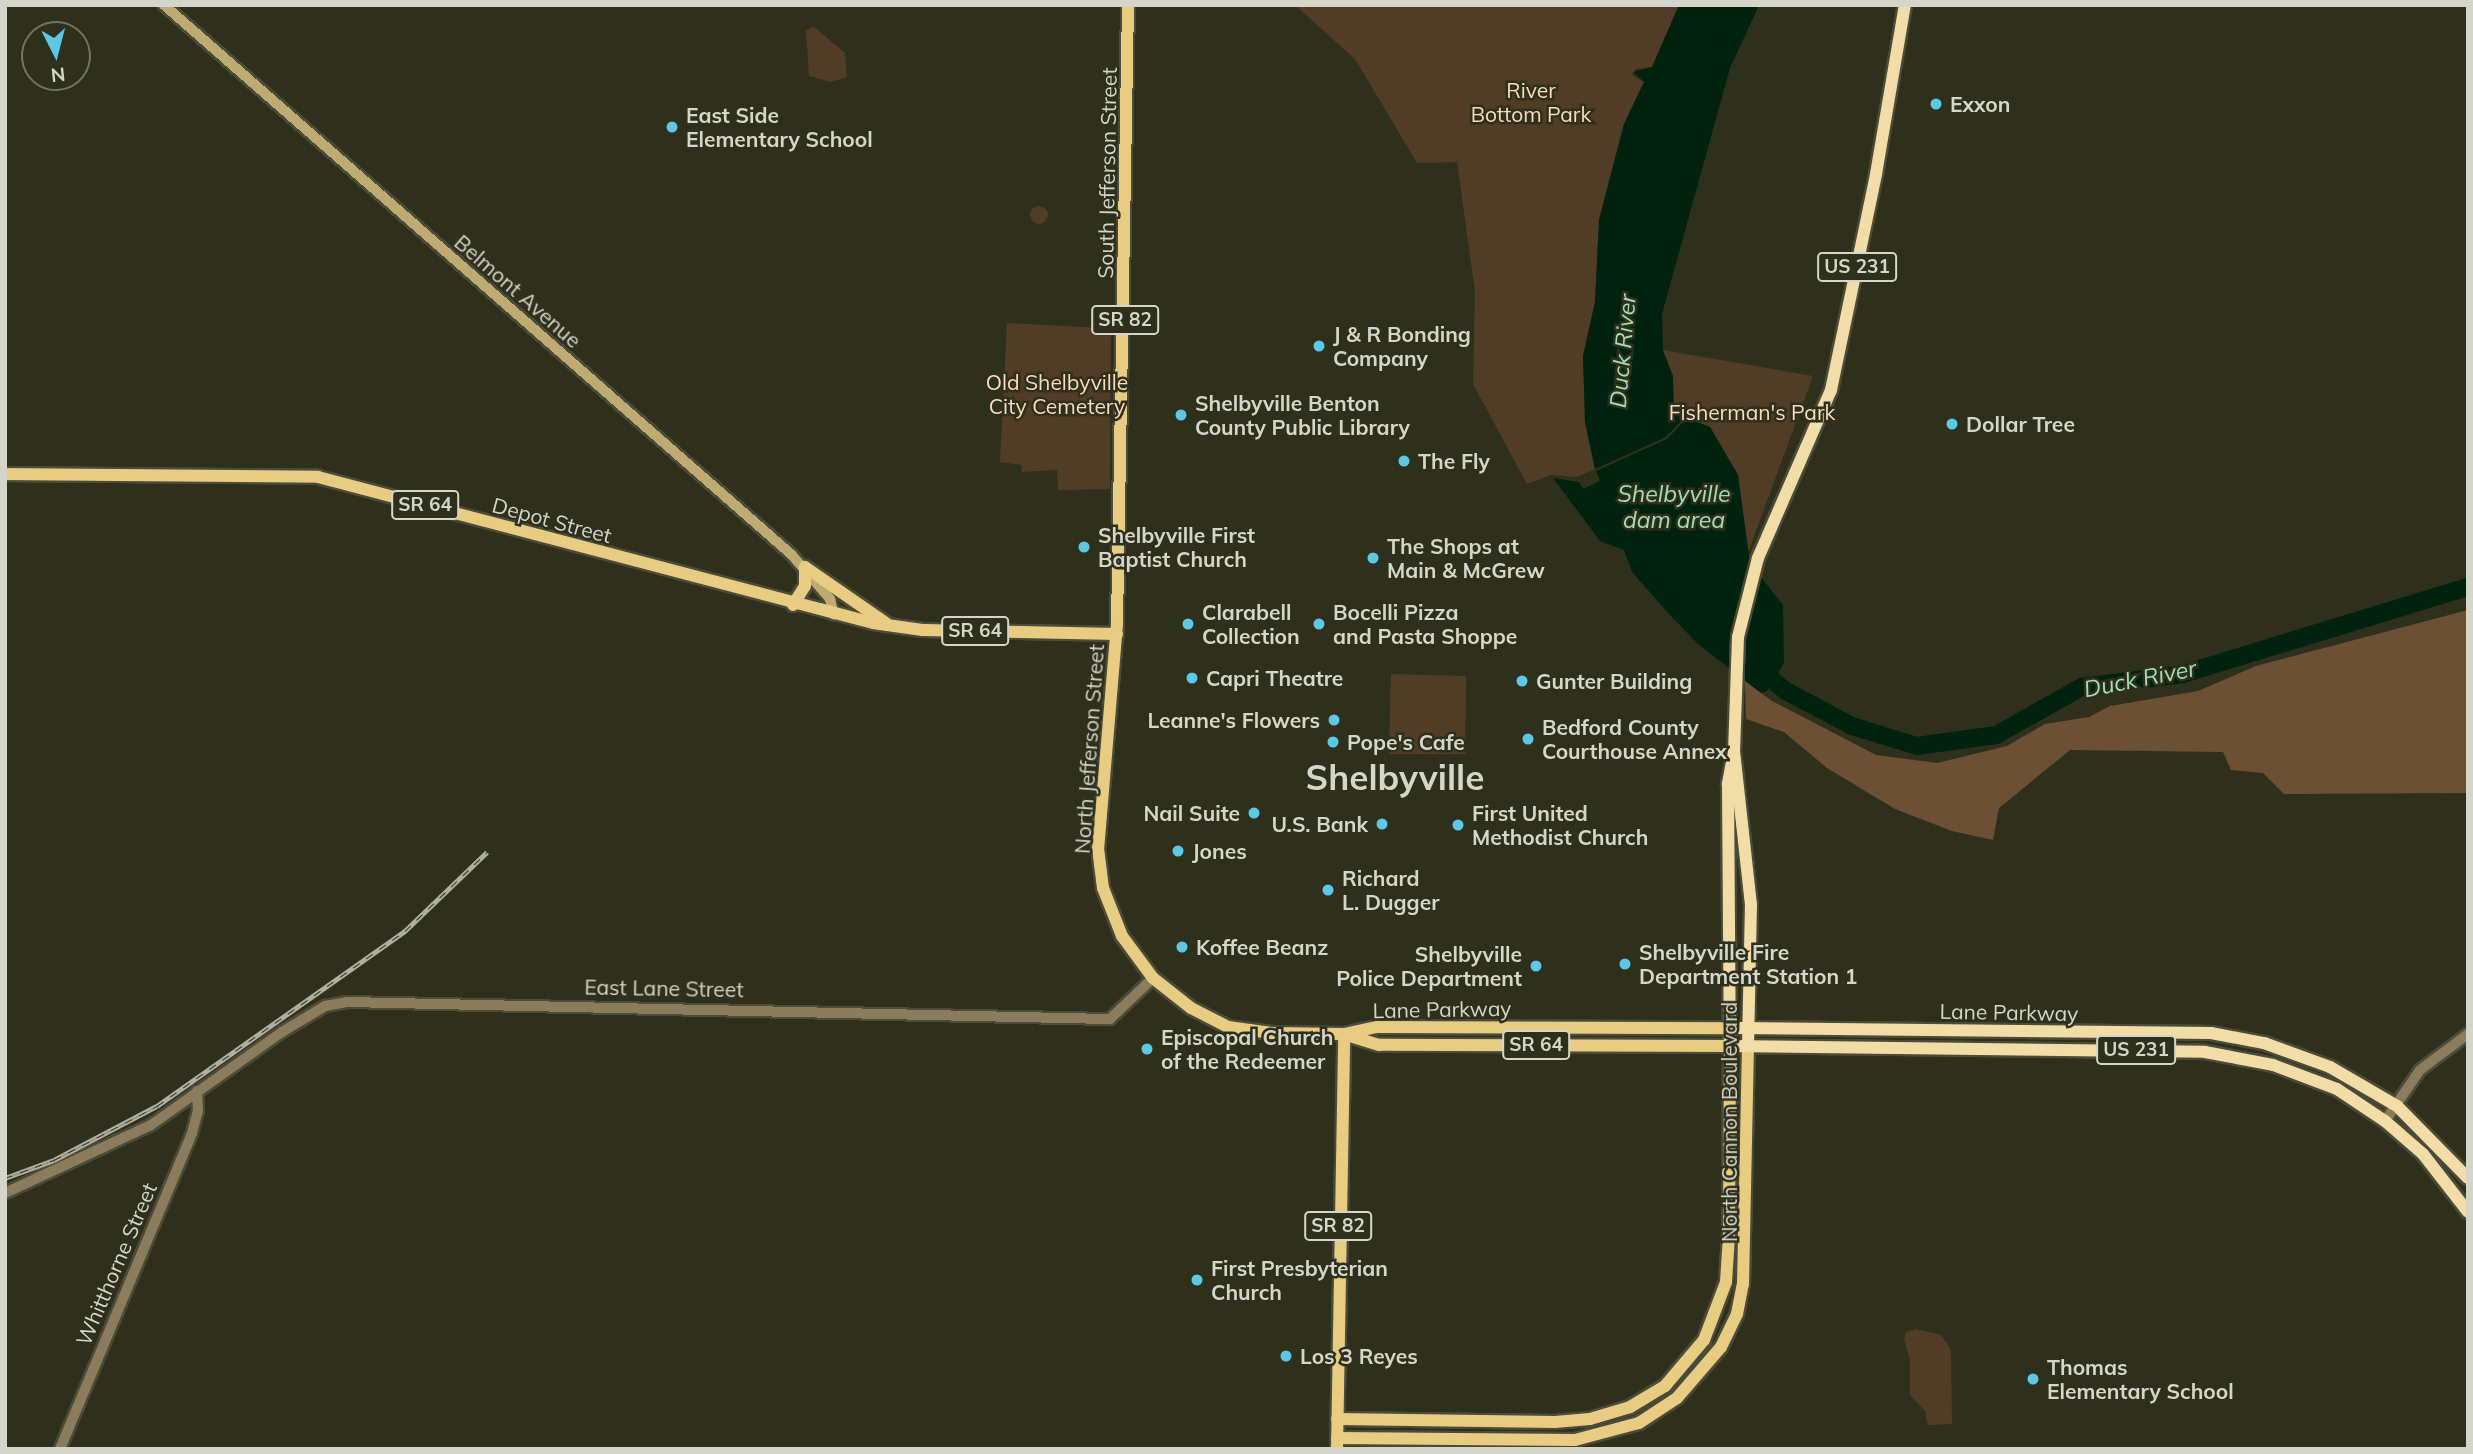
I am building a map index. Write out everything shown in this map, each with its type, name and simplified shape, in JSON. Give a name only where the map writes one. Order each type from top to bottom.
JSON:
[{"type":"highway","name":"US 231","points":[[1734,752],[1733,675],[1745,598],[1758,558],[1777,521],[1831,390],[1876,174],[1905,5]]},
{"type":"highway","name":"North Cannon Boulevard","points":[[1730,1045],[1728,784],[1734,752]]},
{"type":"highway","name":"North Cannon Boulevard","points":[[1734,752],[1751,905],[1748,1046]]},
{"type":"highway","name":"Lane Parkway","points":[[1730,1028],[2211,1033],[2264,1043],[2330,1067],[2397,1106],[2468,1178]]},
{"type":"highway","name":"Lane Parkway","points":[[1730,1045],[2205,1052],[2304,1074],[2385,1121],[2423,1154],[2468,1212]]},
{"type":"main road","name":"Belmont Avenue","points":[[164,5],[805,567],[830,599],[834,615]]},
{"type":"main road","name":"South Jefferson Street","points":[[1117,634],[1128,5]]},
{"type":"main road","name":"Depot Street","points":[[5,474],[318,477],[834,615]]},
{"type":"main road","points":[[793,605],[805,586],[805,567]]},
{"type":"main road","points":[[805,567],[889,625]]},
{"type":"main road","name":"SR 64","points":[[834,615],[889,625],[1117,634]]},
{"type":"main road","name":"North Jefferson Street","points":[[1117,634],[1098,848],[1103,888],[1122,936],[1153,978]]},
{"type":"main road","name":"SR 64","points":[[1153,978],[1191,1008],[1228,1027],[1272,1033],[1343,1034]]},
{"type":"main road","name":"Lane Parkway","points":[[1343,1034],[1378,1027],[1730,1028]]},
{"type":"main road","name":"Lane Parkway","points":[[1343,1034],[1379,1045],[1730,1045]]},
{"type":"main road","name":"SR 82","points":[[1337,1444],[1343,1034]]},
{"type":"main road","name":"North Cannon Boulevard","points":[[1337,1419],[1590,1419],[1630,1407],[1684,1367],[1704,1340],[1726,1282],[1730,1045]]},
{"type":"main road","name":"North Cannon Boulevard","points":[[1337,1444],[1574,1440],[1640,1423],[1677,1398],[1721,1347],[1737,1314],[1743,1284],[1748,1046]]},
{"type":"street","name":"East Lane Street","points":[[5,1193],[139,1132],[314,1013],[347,1002],[1110,1019],[1153,978]]},
{"type":"street","points":[[2385,1121],[2420,1070],[2468,1034]]},
{"type":"street","name":"Whitthorne Street","points":[[60,1449],[192,1133],[198,1110],[197,1091]]},
{"type":"green space","name":"River Bottom Park","points":[[1295,5],[1679,5],[1652,67],[1635,69],[1632,75],[1644,82],[1624,124],[1599,220],[1595,302],[1583,356],[1585,422],[1595,469],[1577,477],[1551,475],[1527,484],[1473,384],[1475,292],[1457,162],[1417,163],[1355,59]]},
{"type":"green space","points":[[814,27],[845,53],[847,77],[831,82],[809,76],[806,30]]},
{"type":"green space","points":[[1035,206],[1043,206],[1048,215],[1046,222],[1035,224],[1030,219],[1030,211]]},
{"type":"green space","name":"Old Shelbyville City Cemetery","points":[[1007,323],[1102,328],[1111,334],[1110,489],[1058,490],[1057,470],[1022,472],[1021,465],[1000,462]]},
{"type":"green space","name":"Fisherman's Park","points":[[1663,350],[1813,376],[1748,553],[1738,475],[1710,427],[1684,418],[1674,404]]},
{"type":"green space","points":[[1391,674],[1466,676],[1465,754],[1389,754]]},
{"type":"green space","points":[[1916,1329],[1941,1335],[1951,1350],[1952,1424],[1928,1425],[1925,1411],[1910,1395],[1910,1360],[1904,1339],[1906,1332]]},
{"type":"shaded area","points":[[2468,610],[2468,793],[2284,794],[2263,773],[2231,770],[2223,752],[2070,750],[1999,808],[1993,840],[1952,831],[1895,809],[1827,768],[1784,732],[1746,719],[1745,681],[1772,701],[1876,755],[1937,763],[2007,746],[2045,724],[2089,717],[2110,706],[2198,691],[2256,666]]},
{"type":"water","points":[[1679,5],[1759,5],[1730,68],[1662,314],[1663,350],[1673,376],[1674,404],[1684,418],[1666,437],[1595,469],[1585,422],[1583,356],[1595,302],[1599,220],[1624,124],[1644,82],[1633,72],[1652,67]]},
{"type":"water","name":"Shelbyville dam area","points":[[1687,418],[1710,427],[1738,475],[1750,563],[1783,605],[1784,663],[1767,691],[1761,693],[1698,644],[1632,572],[1624,550],[1600,541],[1553,478],[1579,482],[1583,489],[1600,481],[1596,471],[1667,439]]},
{"type":"waterway","name":"Duck River","points":[[1755,666],[1786,691],[1852,726],[1917,746],[1996,735],[2082,687],[2183,674],[2468,587]]},
{"type":"railway","points":[[5,1178],[54,1160],[157,1106],[405,931],[487,852]]},
{"type":"place","name":"Exxon","points":[[1936,104]]},
{"type":"place","name":"East Side Elementary School","points":[[672,127]]},
{"type":"place","name":"J & R Bonding Company","points":[[1319,346]]},
{"type":"place","name":"Shelbyville Benton County Public Library","points":[[1181,415]]},
{"type":"place","name":"Dollar Tree","points":[[1952,424]]},
{"type":"place","name":"The Fly","points":[[1404,461]]},
{"type":"place","name":"Shelbyville First Baptist Church","points":[[1084,547]]},
{"type":"place","name":"The Shops at Main & McGrew","points":[[1373,558]]},
{"type":"place","name":"Clarabell Collection","points":[[1188,624]]},
{"type":"place","name":"Bocelli Pizza and Pasta Shoppe","points":[[1319,624]]},
{"type":"place","name":"Capri Theatre","points":[[1192,678]]},
{"type":"place","name":"Gunter Building","points":[[1522,681]]},
{"type":"place","name":"Leanne's Flowers","points":[[1334,720]]},
{"type":"place","name":"Bedford County Courthouse Annex","points":[[1528,739]]},
{"type":"place","name":"Pope's Cafe","points":[[1333,742]]},
{"type":"place","name":"Nail Suite","points":[[1254,813]]},
{"type":"place","name":"U.S. Bank","points":[[1382,824]]},
{"type":"place","name":"First United Methodist Church","points":[[1458,825]]},
{"type":"place","name":"Jones","points":[[1178,851]]},
{"type":"place","name":"Richard L. Dugger","points":[[1328,890]]},
{"type":"place","name":"Koffee Beanz","points":[[1182,947]]},
{"type":"place","name":"Shelbyville Fire Department Station 1","points":[[1625,964]]},
{"type":"place","name":"Shelbyville Police Department","points":[[1536,966]]},
{"type":"place","name":"Episcopal Church of the Redeemer","points":[[1147,1049]]},
{"type":"place","name":"First Presbyterian Church","points":[[1197,1280]]},
{"type":"place","name":"Los 3 Reyes","points":[[1286,1356]]},
{"type":"place","name":"Thomas Elementary School","points":[[2033,1379]]},
{"type":"district","name":"Shelbyville","points":[[1395,777]]}]
